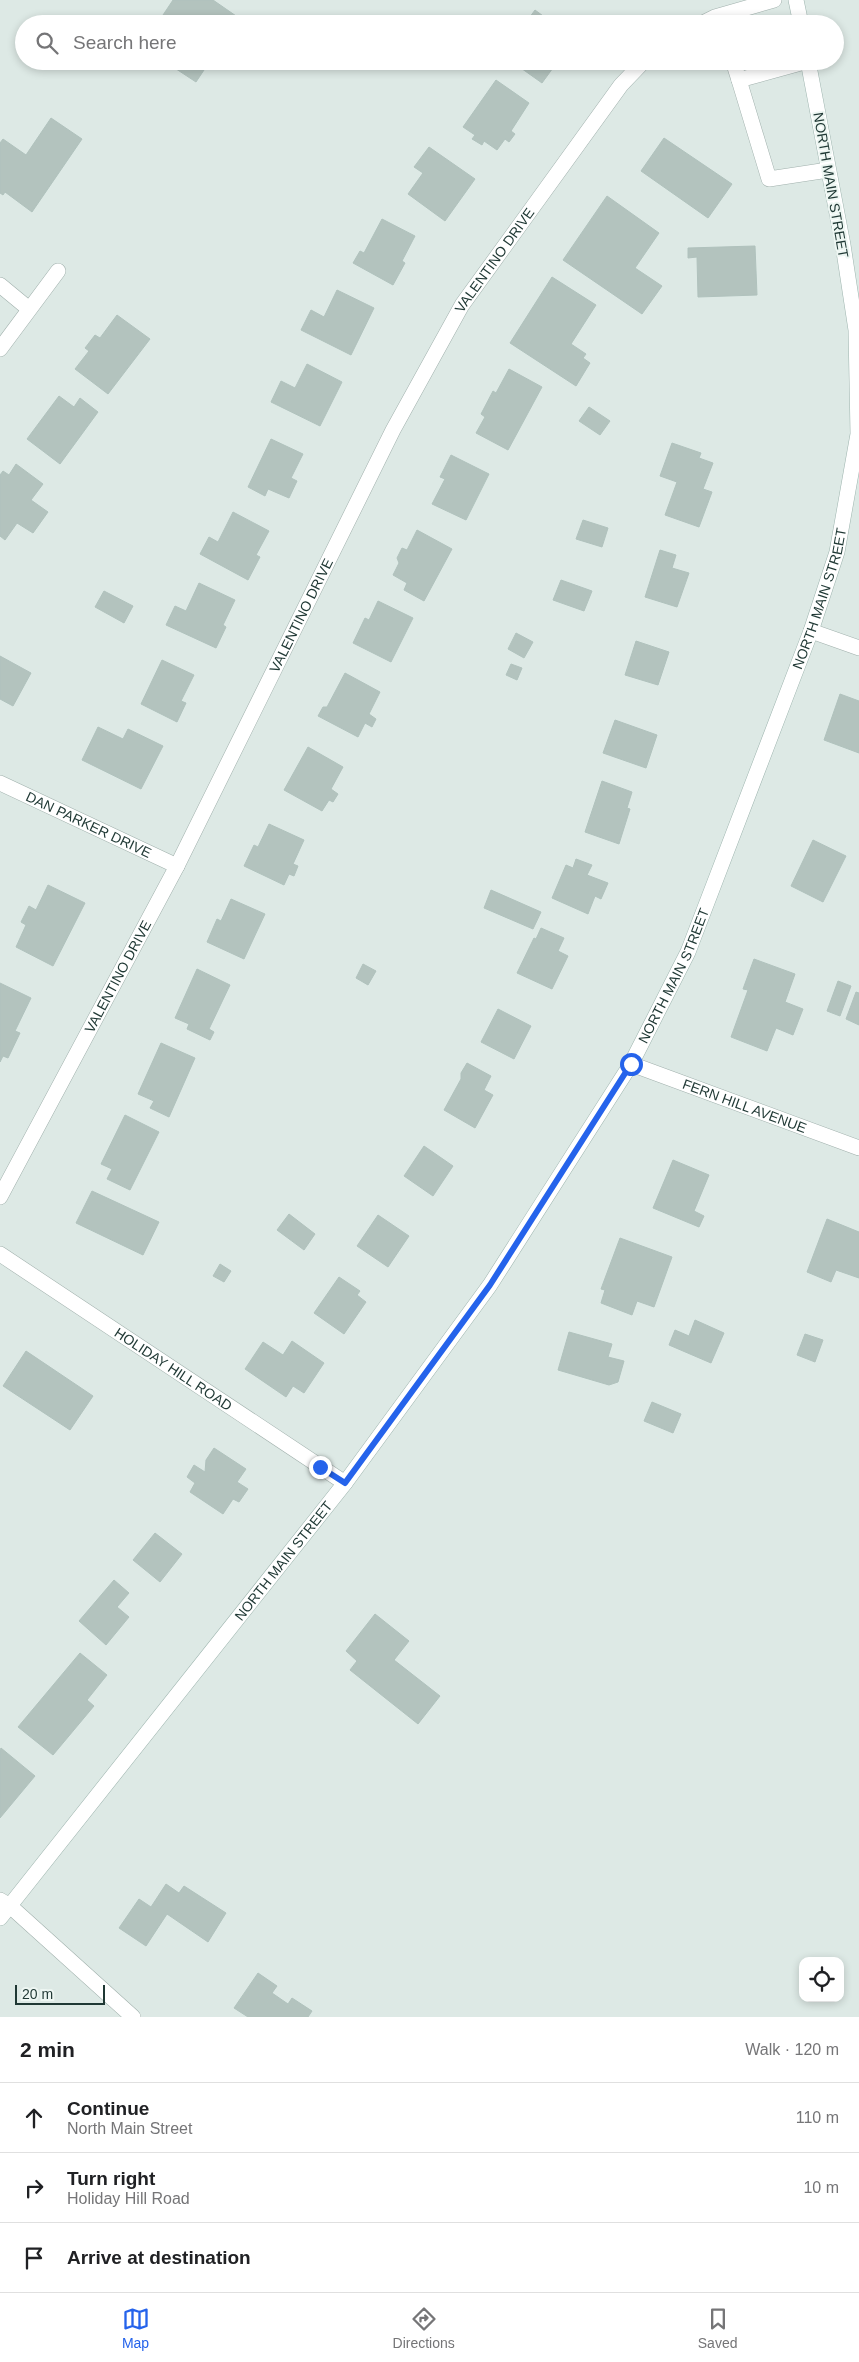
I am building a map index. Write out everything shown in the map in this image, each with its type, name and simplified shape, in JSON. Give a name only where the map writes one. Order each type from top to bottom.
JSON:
[{"type":"street","points":[[734,15],[774,0]]},
{"type":"street","points":[[796,0],[799,15]]},
{"type":"street","name":"VALENTINO DRIVE","points":[[0,1197],[177,866],[393,430],[462,306],[621,85],[635,70]]},
{"type":"street","points":[[735,70],[770,180],[828,170]]},
{"type":"street","points":[[738,80],[775,70]]},
{"type":"street","name":"NORTH MAIN STREET","points":[[3,1908],[345,1483],[490,1285],[631,1064],[688,952],[811,632],[837,552],[858,434],[856,330],[843,245],[810,70]]},
{"type":"street","points":[[0,349],[58,271]]},
{"type":"street","points":[[0,285],[29,309]]},
{"type":"street","points":[[811,632],[859,648]]},
{"type":"street","name":"DAN PARKER DRIVE","points":[[0,783],[177,866]]},
{"type":"street","name":"FERN HILL AVENUE","points":[[631,1064],[859,1148]]},
{"type":"street","name":"HOLIDAY HILL ROAD","points":[[0,1254],[345,1483]]},
{"type":"street","points":[[3,1908],[133,2017]]},
{"type":"building","points":[[173,0],[213,0],[235,15],[163,15]]},
{"type":"building","points":[[535,10],[542,15],[531,15]]},
{"type":"building","points":[[178,70],[204,70],[196,82]]},
{"type":"building","points":[[524,70],[551,70],[542,83]]},
{"type":"building","points":[[496,80],[529,103],[511,131],[515,134],[509,142],[505,139],[497,150],[484,141],[482,145],[472,139],[475,135],[463,127]]},
{"type":"building","points":[[51,118],[82,139],[32,212],[5,192],[3,195],[0,193],[0,143],[3,139],[26,155]]},
{"type":"building","points":[[664,138],[732,184],[708,218],[641,171]]},
{"type":"building","points":[[429,147],[475,179],[445,221],[408,194],[423,173],[414,167]]},
{"type":"building","points":[[607,196],[659,233],[635,268],[662,286],[642,314],[563,260]]},
{"type":"building","points":[[382,219],[415,236],[402,261],[405,263],[393,285],[353,263],[360,251],[364,253]]},
{"type":"building","points":[[755,246],[757,295],[698,297],[697,257],[688,258],[688,248]]},
{"type":"building","points":[[552,277],[596,305],[571,344],[586,354],[583,358],[590,363],[576,386],[510,343]]},
{"type":"building","points":[[337,290],[374,308],[351,355],[301,330],[311,310],[324,317]]},
{"type":"building","points":[[117,315],[150,339],[108,394],[75,369],[89,351],[85,348],[95,335],[100,338]]},
{"type":"building","points":[[307,364],[342,382],[320,426],[271,402],[281,381],[295,388]]},
{"type":"building","points":[[509,369],[542,387],[508,450],[476,433],[485,417],[481,414],[493,391],[496,393]]},
{"type":"building","points":[[59,396],[74,407],[80,398],[98,412],[60,464],[27,439]]},
{"type":"building","points":[[589,407],[610,421],[600,435],[579,421]]},
{"type":"building","points":[[271,439],[303,454],[291,478],[297,481],[289,498],[268,489],[265,496],[248,487]]},
{"type":"building","points":[[672,443],[701,453],[699,458],[713,463],[703,489],[712,492],[699,527],[665,515],[677,482],[660,476]]},
{"type":"building","points":[[451,455],[489,474],[466,520],[432,504],[445,479],[440,477]]},
{"type":"building","points":[[16,464],[43,484],[31,500],[48,512],[33,533],[17,523],[5,540],[0,536],[0,475],[3,471],[9,475]]},
{"type":"building","points":[[233,512],[269,531],[256,555],[260,557],[248,580],[200,554],[209,537],[218,542]]},
{"type":"building","points":[[583,520],[608,528],[602,547],[576,539]]},
{"type":"building","points":[[417,530],[452,549],[424,601],[404,590],[407,583],[393,575],[399,563],[397,558],[402,548],[407,550]]},
{"type":"building","points":[[660,550],[676,555],[672,568],[689,573],[677,607],[645,597]]},
{"type":"building","points":[[561,580],[592,591],[584,611],[553,600]]},
{"type":"building","points":[[199,583],[235,600],[223,625],[226,627],[216,648],[166,625],[175,606],[186,611]]},
{"type":"building","points":[[104,591],[133,606],[124,623],[95,607]]},
{"type":"building","points":[[378,601],[413,618],[391,662],[353,643],[365,618],[369,620]]},
{"type":"building","points":[[516,633],[533,642],[524,658],[508,649]]},
{"type":"building","points":[[636,641],[669,652],[658,685],[625,675]]},
{"type":"building","points":[[0,656],[31,673],[13,706],[0,699]]},
{"type":"building","points":[[162,660],[194,675],[181,701],[186,703],[177,722],[141,704]]},
{"type":"building","points":[[511,664],[522,668],[517,680],[506,675]]},
{"type":"building","points":[[345,673],[380,692],[369,714],[376,719],[372,727],[365,723],[358,737],[318,716],[323,707],[327,707]]},
{"type":"building","points":[[840,694],[859,701],[859,753],[824,740]]},
{"type":"building","points":[[615,720],[657,735],[646,768],[603,753]]},
{"type":"building","points":[[98,727],[123,739],[128,729],[163,746],[141,789],[82,760]]},
{"type":"building","points":[[308,747],[343,767],[331,789],[338,794],[333,802],[329,800],[322,811],[284,790]]},
{"type":"building","points":[[602,781],[632,792],[627,808],[630,809],[619,844],[585,832]]},
{"type":"building","points":[[269,824],[304,840],[293,864],[298,866],[294,876],[289,874],[284,885],[244,866],[254,845],[258,847]]},
{"type":"building","points":[[813,840],[846,856],[823,902],[791,886]]},
{"type":"building","points":[[576,859],[592,865],[587,875],[608,883],[601,899],[595,896],[588,914],[552,898],[566,865],[573,868]]},
{"type":"building","points":[[48,885],[85,903],[53,966],[16,947],[26,925],[21,922],[29,906],[36,910]]},
{"type":"building","points":[[491,890],[541,912],[533,929],[484,908]]},
{"type":"building","points":[[231,899],[265,914],[244,959],[207,942],[217,919],[221,921]]},
{"type":"building","points":[[541,928],[564,938],[558,951],[568,956],[552,989],[517,973]]},
{"type":"building","points":[[754,959],[795,974],[785,1002],[803,1009],[793,1035],[776,1028],[767,1051],[731,1037],[748,990],[743,989]]},
{"type":"building","points":[[363,964],[376,971],[368,985],[356,978]]},
{"type":"building","points":[[197,969],[230,985],[209,1029],[214,1032],[210,1040],[187,1029],[189,1024],[175,1018]]},
{"type":"building","points":[[838,981],[851,986],[840,1016],[827,1011]]},
{"type":"building","points":[[0,983],[31,998],[15,1031],[20,1033],[8,1058],[3,1056],[0,1062]]},
{"type":"building","points":[[856,992],[859,993],[859,1025],[846,1019]]},
{"type":"building","points":[[498,1009],[531,1026],[514,1059],[481,1042]]},
{"type":"building","points":[[161,1043],[195,1058],[169,1117],[150,1108],[154,1101],[138,1094]]},
{"type":"building","points":[[467,1063],[491,1076],[484,1090],[493,1095],[475,1128],[444,1110],[461,1079],[461,1073]]},
{"type":"building","points":[[125,1115],[159,1132],[130,1190],[107,1179],[112,1169],[101,1164]]},
{"type":"building","points":[[424,1146],[453,1166],[433,1196],[404,1176]]},
{"type":"building","points":[[673,1160],[709,1175],[694,1211],[704,1216],[699,1227],[653,1208]]},
{"type":"building","points":[[92,1191],[159,1222],[143,1255],[76,1223]]},
{"type":"building","points":[[289,1214],[315,1234],[304,1250],[277,1230]]},
{"type":"building","points":[[378,1215],[409,1236],[388,1267],[357,1246]]},
{"type":"building","points":[[827,1219],[859,1232],[859,1278],[836,1270],[831,1282],[807,1272]]},
{"type":"building","points":[[620,1238],[672,1257],[654,1307],[637,1301],[632,1315],[601,1303],[605,1290],[601,1289]]},
{"type":"building","points":[[220,1264],[231,1271],[224,1282],[213,1276]]},
{"type":"building","points":[[339,1277],[360,1291],[357,1295],[366,1302],[344,1334],[314,1313]]},
{"type":"building","points":[[695,1320],[724,1333],[711,1363],[669,1345],[675,1330],[689,1336]]},
{"type":"building","points":[[569,1332],[612,1344],[608,1357],[624,1361],[618,1382],[609,1385],[558,1370]]},
{"type":"building","points":[[805,1334],[823,1340],[815,1362],[797,1355]]},
{"type":"building","points":[[292,1341],[324,1363],[304,1393],[293,1386],[286,1397],[245,1369],[263,1342],[283,1355]]},
{"type":"building","points":[[26,1351],[93,1396],[70,1430],[3,1386]]},
{"type":"building","points":[[652,1402],[681,1414],[673,1433],[644,1421]]},
{"type":"building","points":[[214,1448],[246,1469],[237,1482],[248,1489],[239,1502],[233,1499],[223,1514],[190,1492],[195,1483],[187,1477],[194,1465],[205,1472],[206,1460]]},
{"type":"building","points":[[155,1533],[182,1554],[160,1582],[133,1560]]},
{"type":"building","points":[[114,1580],[129,1593],[117,1607],[129,1617],[106,1645],[79,1621]]},
{"type":"building","points":[[375,1614],[409,1641],[394,1660],[440,1696],[418,1724],[350,1670],[357,1661],[346,1651]]},
{"type":"building","points":[[80,1653],[107,1675],[87,1700],[94,1706],[53,1755],[18,1727]]},
{"type":"building","points":[[1,1748],[35,1776],[0,1818],[0,1750]]},
{"type":"building","points":[[166,1884],[179,1893],[184,1886],[226,1913],[208,1942],[167,1914],[146,1946],[119,1928],[139,1899],[151,1907]]},
{"type":"building","points":[[258,1973],[277,1986],[272,1993],[288,2004],[292,1998],[312,2011],[308,2017],[248,2017],[234,2008]]},
{"type":"route","points":[[320,1467],[345,1483],[490,1285],[631,1064]]}]
